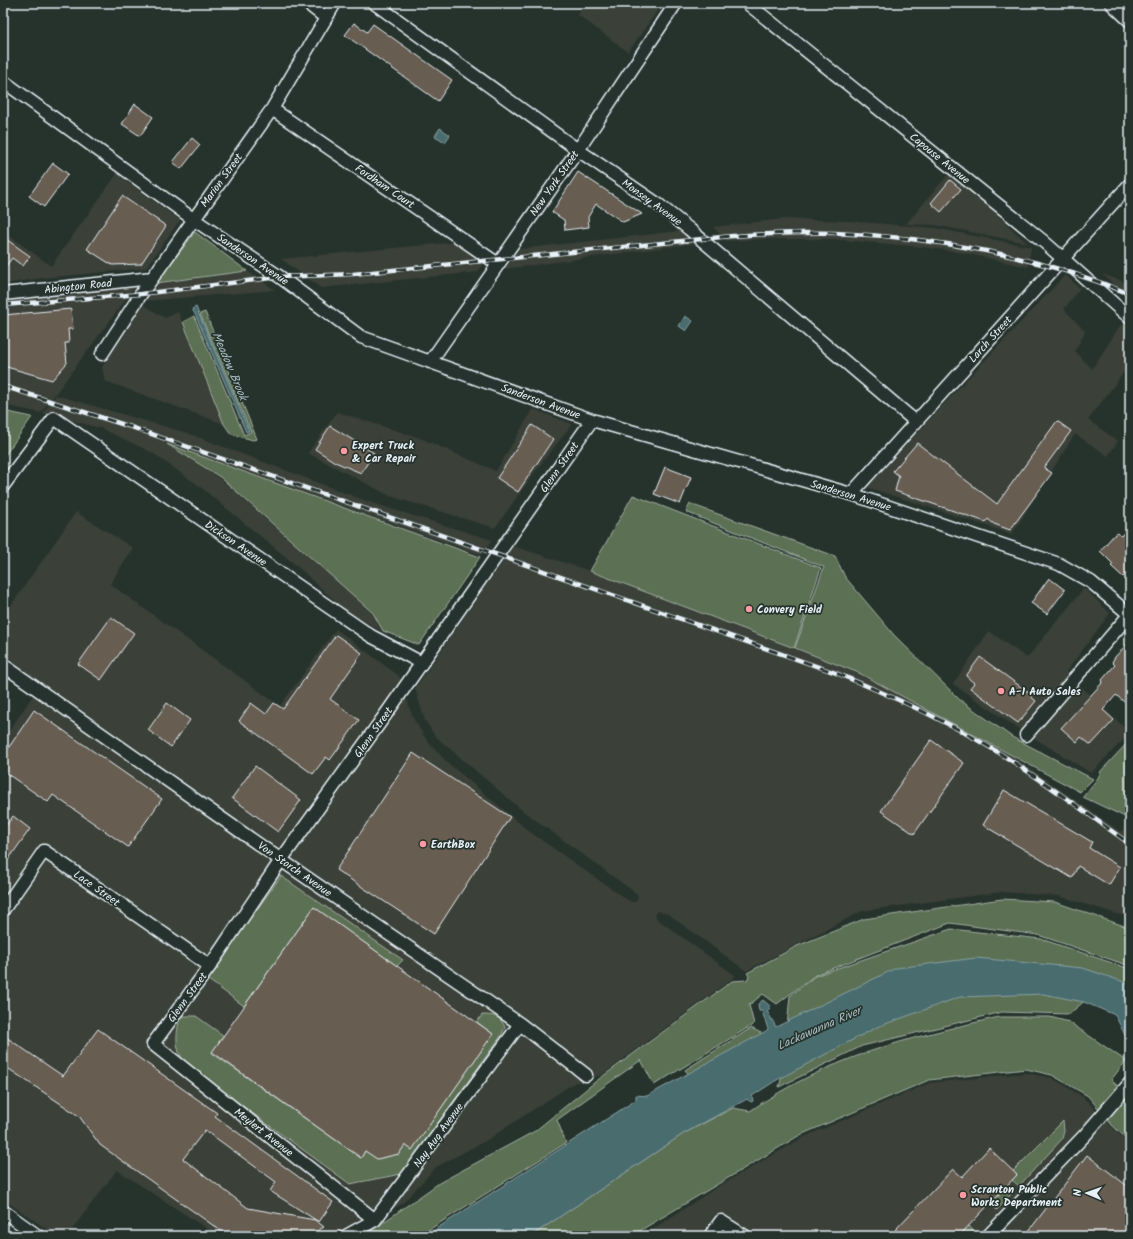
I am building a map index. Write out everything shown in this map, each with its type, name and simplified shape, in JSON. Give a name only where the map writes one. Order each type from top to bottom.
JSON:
[{"type":"street","points":[[307,3],[326,18]]},
{"type":"street","name":"Marion Street","points":[[102,354],[152,278],[272,109],[335,3]]},
{"type":"street","name":"Monsey Avenue","points":[[374,3],[578,150],[659,205],[916,422]]},
{"type":"street","name":"New York Street","points":[[430,362],[578,150],[676,3]]},
{"type":"street","name":"Capouse Avenue","points":[[746,3],[1063,258],[1130,318]]},
{"type":"street","points":[[1111,3],[1130,21]]},
{"type":"street","name":"Sanderson Avenue","points":[[3,80],[193,219],[280,277],[360,337],[592,420],[851,494],[1059,564],[1091,582],[1130,615]]},
{"type":"street","name":"Fordham Court","points":[[272,109],[498,264]]},
{"type":"street","name":"Larch Street","points":[[851,494],[1130,184]]},
{"type":"street","name":"Abington Road","points":[[3,294],[152,278]]},
{"type":"street","name":"Dickson Avenue","points":[[3,486],[54,418],[371,636],[420,662]]},
{"type":"street","name":"Glenn Street","points":[[153,1044],[210,966],[281,860],[386,714],[420,662],[592,420]]},
{"type":"street","points":[[1026,735],[1130,615]]},
{"type":"street","name":"Von Storch Avenue","points":[[3,665],[281,860],[520,1024],[586,1075]]},
{"type":"street","name":"Lace Street","points":[[3,910],[44,851],[210,966]]},
{"type":"street","name":"Nay Aug Avenue","points":[[346,1236],[375,1220],[520,1024]]},
{"type":"street","name":"Meylert Avenue","points":[[153,1044],[375,1220]]},
{"type":"street","points":[[988,1236],[1085,1135],[1130,1083]]},
{"type":"street","points":[[3,1211],[38,1236]]},
{"type":"street","points":[[710,1236],[721,1221],[745,1236]]},
{"type":"shaded area","points":[[586,3],[663,3],[628,52],[578,15]]},
{"type":"shaded area","points":[[951,171],[1027,243],[935,225],[906,224]]},
{"type":"shaded area","points":[[117,174],[180,220],[146,268],[43,278],[3,284],[3,231],[51,266]]},
{"type":"shaded area","points":[[785,219],[849,221],[935,228],[1031,247],[1028,267],[964,253],[923,247],[832,239],[762,239],[726,241],[713,227]]},
{"type":"shaded area","points":[[680,231],[697,243],[504,269],[519,249]]},
{"type":"shaded area","points":[[456,242],[482,259],[482,265],[478,272],[321,288],[281,259]]},
{"type":"shaded area","points":[[247,271],[275,290],[143,301],[156,283]]},
{"type":"shaded area","points":[[1102,274],[1130,284],[1130,298]]},
{"type":"shaded area","points":[[1065,275],[1080,288],[1064,309],[1085,331],[1075,351],[1092,369],[1121,324],[1130,332],[1130,364],[1088,420],[1118,441],[1108,456],[1075,434],[1012,534],[866,487]]},
{"type":"shaded area","points":[[138,283],[41,413],[3,405],[3,295]]},
{"type":"shaded area","points":[[142,304],[165,318],[178,312],[224,424],[105,381],[102,367]]},
{"type":"shaded area","points":[[56,395],[187,433],[369,502],[492,540],[481,555],[167,444],[219,478],[346,588],[373,614],[381,631],[346,611],[298,567],[198,485],[151,452],[100,428],[43,413]]},
{"type":"shaded area","points":[[533,409],[572,424],[534,473],[495,528],[390,496],[308,453],[337,412],[420,438],[496,471]]},
{"type":"shaded area","points":[[76,512],[133,548],[110,584],[280,706],[336,629],[399,676],[413,718],[428,742],[448,763],[530,832],[626,899],[636,902],[638,896],[637,894],[523,811],[436,737],[425,721],[415,688],[513,546],[590,571],[859,673],[1012,756],[1121,832],[1130,821],[1130,918],[1059,896],[1001,892],[862,911],[746,971],[668,914],[657,911],[655,914],[657,919],[736,976],[602,1075],[574,1083],[487,1140],[436,1167],[402,1204],[332,1236],[218,1236],[117,1170],[67,1236],[57,1236],[3,1199],[3,740],[40,685],[3,659],[3,617]],"holes":[[[281,876],[402,960],[403,961],[397,966],[314,907]],[[504,1027],[501,1036],[401,1174],[350,1184],[176,1033],[223,1036],[212,1053],[361,1158],[412,1150],[493,1034]]]},
{"type":"shaded area","points":[[1084,588],[1110,613],[1066,672],[1130,733],[1091,773],[1016,727],[953,684],[989,631],[1027,658]]},
{"type":"shaded area","points":[[1026,1073],[1052,1078],[1083,1097],[1130,1145],[1130,1236],[972,1236],[975,1233],[959,1236],[642,1236],[719,1186],[804,1137],[929,1083]],"holes":[[[1062,1139],[1012,1180],[1017,1175],[1013,1171]]]},
{"type":"green space","points":[[195,232],[247,271],[156,283]]},
{"type":"green space","points":[[205,312],[257,439],[253,440],[231,434],[224,424],[183,322],[194,316],[244,435],[251,432],[200,314]]},
{"type":"green space","points":[[3,411],[32,417],[3,458]]},
{"type":"green space","points":[[167,444],[480,557],[419,645],[383,631],[373,613],[220,477]]},
{"type":"green space","name":"Convery Field","points":[[633,495],[821,568],[794,648],[590,571]]},
{"type":"green space","points":[[690,504],[835,556],[845,577],[894,635],[960,700],[1012,737],[1093,779],[1080,792],[859,673],[795,648],[824,567],[686,512]]},
{"type":"green space","points":[[1130,740],[1130,811],[1125,817],[1083,797],[1098,778],[1101,771]]},
{"type":"green space","points":[[281,876],[403,960],[397,966],[314,907],[244,1006],[207,979]]},
{"type":"green space","points":[[1002,899],[1055,902],[1130,928],[1130,966],[1038,935],[950,923],[815,975],[777,1004],[763,994],[749,1005],[754,1024],[654,1085],[641,1060],[557,1120],[566,1143],[419,1236],[364,1236],[439,1183],[535,1131],[595,1082],[732,981],[747,980],[749,976],[747,973],[797,946],[864,919]]},
{"type":"green space","points":[[951,929],[1041,939],[1130,969],[1130,1001],[1099,989],[1069,1014],[1002,1012],[862,1046],[779,1087],[782,1076],[790,996],[815,976]]},
{"type":"green space","points":[[482,1015],[490,1015],[501,1020],[505,1027],[501,1036],[401,1174],[350,1184],[186,1065],[179,1053],[177,1042],[180,1016],[196,1016],[224,1036],[212,1053],[361,1158],[365,1151],[405,1145],[493,1034],[477,1022]]},
{"type":"green space","points":[[999,1017],[1050,1017],[1069,1022],[1126,1061],[1111,1080],[1130,1097],[1130,1142],[1112,1125],[1088,1096],[1052,1075],[1026,1069],[929,1080],[800,1135],[631,1236],[531,1236],[683,1134],[733,1108],[750,1111],[779,1092],[809,1076],[870,1052],[933,1033]]},
{"type":"green space","points":[[751,1028],[763,1034],[693,1079],[685,1070]]},
{"type":"green space","points":[[1063,1121],[1064,1131],[1062,1139],[1019,1186],[1012,1180],[1017,1175],[1013,1171]]},
{"type":"green space","points":[[1006,1187],[1012,1193],[997,1210],[990,1204]]},
{"type":"green space","points":[[969,1226],[975,1233],[972,1236],[959,1236]]},
{"type":"water","points":[[440,128],[450,135],[445,142],[435,136]]},
{"type":"water","points":[[196,307],[249,431],[246,432],[192,309]]},
{"type":"water","points":[[685,316],[693,321],[686,331],[679,326]]},
{"type":"water","name":"Lackawanna River","points":[[976,958],[1083,968],[1130,984],[1130,1045],[1115,1015],[1084,1002],[1043,994],[960,997],[877,1027],[775,1081],[752,1096],[753,1101],[751,1102],[747,1099],[683,1134],[531,1236],[425,1236],[636,1100],[636,1095],[647,1096],[766,1031],[768,1029],[762,1011],[759,1011],[758,1004],[763,1000],[771,1007],[767,1011],[776,1027],[896,968]]},
{"type":"building","points":[[354,23],[367,32],[373,24],[452,80],[438,101],[345,35]]},
{"type":"building","points":[[135,104],[153,117],[140,136],[122,124]]},
{"type":"building","points":[[192,138],[200,145],[181,169],[173,162]]},
{"type":"building","points":[[53,163],[68,174],[44,207],[29,196]]},
{"type":"building","points":[[578,172],[642,214],[623,222],[596,204],[588,217],[589,227],[565,230],[564,220],[552,212]]},
{"type":"building","points":[[950,180],[961,189],[941,212],[931,203]]},
{"type":"building","points":[[122,196],[166,226],[141,264],[112,265],[87,249]]},
{"type":"building","points":[[3,237],[30,256],[23,266],[12,258],[3,270]]},
{"type":"building","points":[[71,309],[73,329],[68,329],[69,343],[65,343],[67,363],[52,380],[3,366],[3,315]]},
{"type":"building","points":[[1057,421],[1071,431],[1044,468],[1052,473],[1010,530],[994,524],[988,519],[986,522],[895,491],[899,476],[893,471],[917,443],[997,504]]},
{"type":"building","points":[[532,425],[553,439],[518,492],[497,478]]},
{"type":"building","name":"Expert Truck & Car Repair","points":[[330,426],[374,453],[361,473],[335,462],[315,449]]},
{"type":"building","points":[[665,467],[691,477],[680,504],[654,494]]},
{"type":"building","points":[[1130,526],[1130,570],[1123,577],[1111,566],[1113,564],[1100,551],[1113,536],[1117,533],[1121,536]]},
{"type":"building","points":[[1049,578],[1065,590],[1047,614],[1031,603]]},
{"type":"building","points":[[111,617],[134,633],[101,680],[78,664]]},
{"type":"building","points":[[336,635],[362,653],[330,699],[359,720],[330,760],[326,757],[313,774],[239,721],[251,703],[266,714],[274,703],[283,709]]},
{"type":"building","points":[[1130,641],[1130,707],[1116,695],[1103,710],[1114,720],[1091,745],[1081,737],[1077,742],[1061,728],[1103,682],[1102,680],[1115,665],[1112,662],[1115,657]]},
{"type":"building","name":"A-1 Auto Sales","points":[[980,657],[1032,695],[1030,696],[1036,701],[1018,723],[970,688],[974,683],[966,676]]},
{"type":"building","points":[[167,703],[190,720],[171,747],[148,730]]},
{"type":"building","points":[[34,710],[162,799],[128,847],[53,795],[48,802],[3,771],[3,756]]},
{"type":"building","points":[[931,740],[964,763],[914,834],[881,811]]},
{"type":"building","name":"EarthBox","points":[[413,753],[510,817],[434,934],[336,870]]},
{"type":"building","points":[[255,766],[301,800],[278,832],[232,798]]},
{"type":"building","points":[[1004,790],[1092,842],[1089,848],[1120,867],[1109,885],[1078,866],[1072,878],[983,825]]},
{"type":"building","points":[[13,816],[30,829],[3,867],[3,830]]},
{"type":"building","points":[[314,907],[493,1034],[412,1150],[405,1145],[399,1154],[377,1159],[365,1151],[361,1158],[212,1052]]},
{"type":"building","points":[[98,1029],[217,1113],[215,1116],[333,1202],[319,1222],[270,1191],[276,1182],[205,1130],[183,1159],[248,1208],[315,1220],[324,1227],[308,1236],[228,1236],[100,1145],[79,1116],[3,1065],[3,1035],[63,1076]]},
{"type":"building","name":"Scranton Public Works Department","points":[[989,1148],[1017,1175],[959,1236],[901,1236],[895,1230],[953,1169],[962,1177]]},
{"type":"building","points":[[1087,1155],[1130,1188],[1130,1236],[1025,1236]]},
{"type":"railway","points":[[3,305],[141,294],[280,277],[353,274],[732,236],[809,233],[872,235],[948,244],[985,251],[1059,269],[1130,294]]},
{"type":"railway","points":[[3,386],[131,427],[836,673],[929,714],[974,738],[1060,794],[1130,844]]},
{"type":"place","name":"Expert Truck & Car Repair","points":[[344,451]]},
{"type":"place","name":"Convery Field","points":[[749,609]]},
{"type":"place","name":"A-1 Auto Sales","points":[[1001,691]]},
{"type":"place","name":"EarthBox","points":[[423,844]]},
{"type":"place","name":"Scranton Public Works Department","points":[[963,1195]]},
{"type":"water label","name":"Meadow Brook","points":[[230,366]]}]
